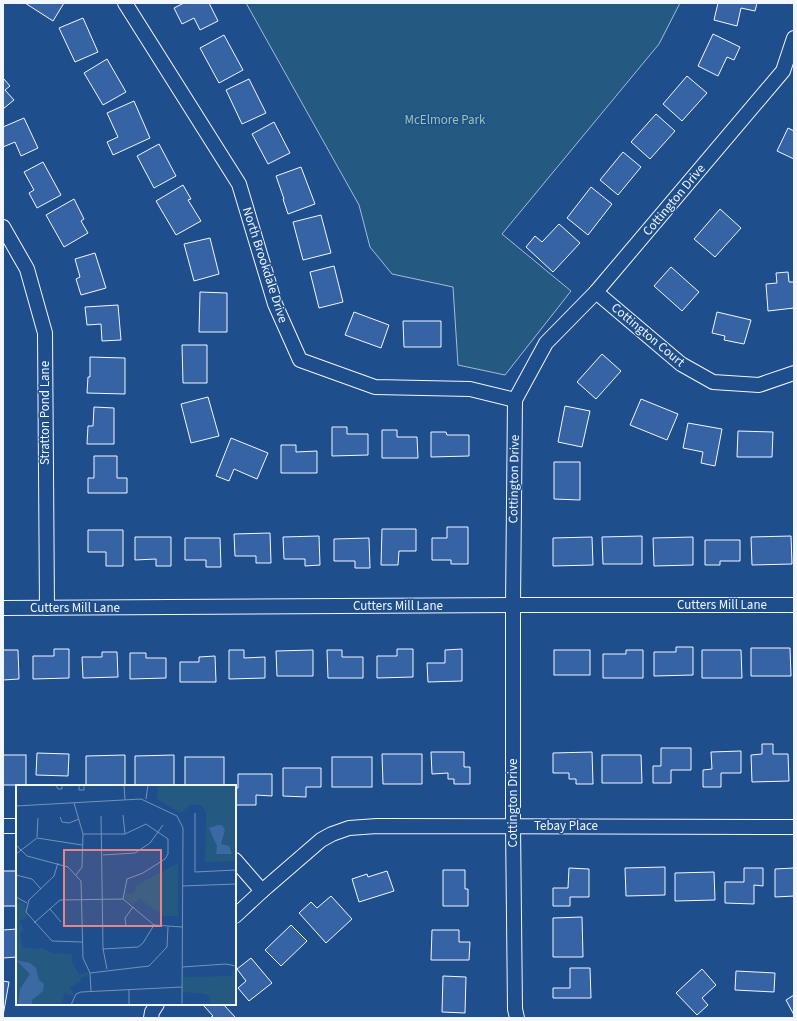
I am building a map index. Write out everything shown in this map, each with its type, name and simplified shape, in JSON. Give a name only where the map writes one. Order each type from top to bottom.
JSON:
[{"type":"street","name":"North Brookdale Drive","points":[[125,3],[239,184],[275,304],[300,360],[375,387],[470,389],[515,400]]},
{"type":"street","name":"Cottington Drive","points":[[517,1018],[515,1009],[512,826],[515,400],[546,343],[596,292],[788,74],[794,38]]},
{"type":"street","name":"Stratton Pond Lane","points":[[3,227],[27,269],[44,333],[47,608]]},
{"type":"street","name":"Cottington Court","points":[[596,292],[681,364],[713,382],[759,385],[794,373]]},
{"type":"street","name":"Cutters Mill Lane","points":[[3,608],[794,605]]},
{"type":"street","points":[[3,826],[16,826]]},
{"type":"street","name":"Tebay Place","points":[[236,915],[321,840],[349,828],[377,826],[794,827]]},
{"type":"street","points":[[236,861],[262,891]]},
{"type":"street","points":[[151,1018],[152,1012],[156,1005]]},
{"type":"green space","name":"McElmore Park","points":[[246,3],[680,3],[659,44],[502,234],[571,291],[505,375],[458,365],[453,287],[392,274],[370,247],[359,205]]},
{"type":"building","points":[[25,3],[64,3],[53,21]]},
{"type":"building","points":[[184,3],[209,3],[218,21],[200,30],[194,18],[182,24],[174,8]]},
{"type":"building","points":[[718,3],[757,3],[755,11],[741,8],[737,26],[714,20]]},
{"type":"building","points":[[83,18],[98,52],[75,62],[59,28]]},
{"type":"building","points":[[713,34],[740,47],[734,60],[727,57],[718,76],[698,66]]},
{"type":"building","points":[[224,35],[243,70],[219,83],[200,48]]},
{"type":"building","points":[[107,59],[126,92],[103,105],[84,73]]},
{"type":"building","points":[[687,76],[707,93],[682,121],[663,104]]},
{"type":"building","points":[[3,78],[10,86],[5,90],[14,100],[3,109]]},
{"type":"building","points":[[249,79],[266,113],[242,124],[226,90]]},
{"type":"building","points":[[134,101],[150,138],[113,155],[107,142],[118,137],[107,113]]},
{"type":"building","points":[[656,114],[675,131],[650,159],[631,142]]},
{"type":"building","points":[[24,118],[38,148],[21,156],[15,142],[3,147],[3,127]]},
{"type":"building","points":[[274,122],[290,153],[268,164],[252,134]]},
{"type":"building","points":[[788,128],[794,131],[794,159],[777,151]]},
{"type":"building","points":[[159,144],[176,176],[154,188],[137,156]]},
{"type":"building","points":[[623,152],[641,167],[618,195],[600,180]]},
{"type":"building","points":[[43,162],[61,195],[37,208],[29,193],[34,190],[24,172]]},
{"type":"building","points":[[301,167],[315,204],[288,214],[276,176]]},
{"type":"building","points":[[183,185],[191,199],[188,200],[201,221],[176,235],[156,201]]},
{"type":"building","points":[[591,187],[612,204],[588,235],[567,218]]},
{"type":"building","points":[[74,199],[84,219],[81,221],[88,233],[64,247],[46,215]]},
{"type":"building","points":[[720,209],[741,228],[715,257],[694,239]]},
{"type":"building","points":[[321,215],[331,253],[303,260],[293,222]]},
{"type":"building","points":[[559,224],[580,243],[553,272],[526,247],[535,236],[542,242]]},
{"type":"building","points":[[210,238],[219,274],[194,281],[184,244]]},
{"type":"building","points":[[95,253],[106,288],[81,295],[76,279],[80,277],[75,259]]},
{"type":"building","points":[[334,266],[343,302],[319,308],[310,272]]},
{"type":"building","points":[[671,267],[699,292],[682,311],[654,286]]},
{"type":"building","points":[[788,272],[789,282],[794,282],[794,308],[768,311],[766,284],[777,283],[776,273]]},
{"type":"building","points":[[200,292],[227,293],[227,332],[199,332]]},
{"type":"building","points":[[118,305],[121,340],[102,341],[101,324],[87,325],[85,307]]},
{"type":"building","points":[[354,312],[389,325],[381,348],[345,335]]},
{"type":"building","points":[[717,312],[751,320],[744,344],[724,340],[725,336],[712,333]]},
{"type":"building","points":[[403,321],[441,321],[441,347],[404,347]]},
{"type":"building","points":[[182,345],[207,345],[207,383],[183,383]]},
{"type":"building","points":[[602,354],[621,371],[596,399],[577,382]]},
{"type":"building","points":[[90,357],[125,358],[125,394],[87,393],[88,377],[90,377]]},
{"type":"building","points":[[208,397],[219,436],[191,443],[181,404]]},
{"type":"building","points":[[641,399],[678,414],[667,440],[630,425]]},
{"type":"building","points":[[565,406],[590,411],[582,447],[558,442]]},
{"type":"building","points":[[94,407],[114,408],[114,444],[87,444],[88,426],[93,426]]},
{"type":"building","points":[[688,423],[722,429],[715,466],[701,463],[703,452],[683,448]]},
{"type":"building","points":[[332,427],[347,427],[347,434],[368,434],[368,455],[332,456]]},
{"type":"building","points":[[382,430],[397,430],[397,437],[417,437],[418,458],[382,458]]},
{"type":"building","points":[[738,431],[773,432],[772,457],[737,457]]},
{"type":"building","points":[[431,432],[446,432],[447,435],[469,435],[469,456],[431,457]]},
{"type":"building","points":[[231,438],[268,453],[257,479],[234,469],[229,481],[216,476]]},
{"type":"building","points":[[281,445],[296,445],[296,452],[317,451],[317,473],[281,473]]},
{"type":"building","points":[[94,456],[117,456],[117,478],[127,478],[127,493],[88,493],[88,478],[94,478]]},
{"type":"building","points":[[554,462],[580,462],[580,500],[554,499]]},
{"type":"building","points":[[447,527],[468,527],[468,564],[451,564],[451,560],[432,560],[432,538],[447,538]]},
{"type":"building","points":[[382,529],[416,529],[416,551],[399,551],[398,565],[381,565]]},
{"type":"building","points":[[88,530],[123,530],[123,566],[106,566],[106,552],[88,552]]},
{"type":"building","points":[[270,533],[271,563],[256,563],[256,556],[235,556],[234,534]]},
{"type":"building","points":[[319,536],[320,565],[305,566],[305,559],[284,559],[283,537]]},
{"type":"building","points":[[642,536],[642,564],[603,564],[602,537]]},
{"type":"building","points":[[791,536],[792,564],[752,565],[751,537]]},
{"type":"building","points":[[135,537],[171,537],[171,566],[156,566],[156,559],[135,560]]},
{"type":"building","points":[[592,537],[593,565],[553,566],[553,538]]},
{"type":"building","points":[[693,537],[693,565],[654,566],[653,538]]},
{"type":"building","points":[[185,538],[220,538],[221,567],[206,567],[206,560],[185,560]]},
{"type":"building","points":[[369,538],[370,568],[355,568],[355,561],[334,561],[334,539]]},
{"type":"building","points":[[705,540],[740,540],[740,561],[720,561],[720,565],[705,565]]},
{"type":"building","points":[[676,647],[693,647],[693,675],[654,676],[654,652],[676,652]]},
{"type":"building","points":[[751,648],[790,648],[791,676],[751,676]]},
{"type":"building","points":[[54,649],[69,649],[69,678],[33,679],[33,656],[54,656]]},
{"type":"building","points":[[397,649],[413,649],[413,677],[377,678],[377,656],[397,656]]},
{"type":"building","points":[[462,649],[462,681],[428,682],[427,663],[445,663],[445,650]]},
{"type":"building","points":[[3,650],[18,650],[19,679],[3,680]]},
{"type":"building","points":[[229,650],[244,650],[244,658],[265,657],[265,678],[229,679]]},
{"type":"building","points":[[313,650],[313,676],[277,676],[276,651]]},
{"type":"building","points":[[327,650],[342,650],[342,657],[363,657],[363,678],[328,678]]},
{"type":"building","points":[[554,650],[590,650],[590,675],[554,675]]},
{"type":"building","points":[[626,650],[643,650],[643,678],[603,678],[603,654],[626,654]]},
{"type":"building","points":[[702,650],[741,650],[742,678],[702,678]]},
{"type":"building","points":[[102,652],[117,652],[118,677],[83,678],[82,657],[102,657]]},
{"type":"building","points":[[130,653],[146,653],[146,658],[166,658],[166,678],[130,679]]},
{"type":"building","points":[[215,656],[216,682],[180,682],[180,662],[199,662],[199,657]]},
{"type":"building","points":[[762,744],[773,744],[773,754],[788,754],[789,781],[752,782],[751,755],[762,754]]},
{"type":"building","points":[[661,748],[691,748],[691,770],[671,770],[671,783],[653,783],[653,766],[661,766]]},
{"type":"building","points":[[741,751],[741,773],[721,773],[721,787],[703,787],[703,770],[712,769],[711,752]]},
{"type":"building","points":[[431,752],[464,752],[464,767],[470,767],[470,784],[454,784],[454,779],[448,779],[448,773],[432,774]]},
{"type":"building","points":[[592,752],[593,784],[576,784],[576,779],[569,779],[569,773],[553,773],[553,753]]},
{"type":"building","points":[[37,753],[69,754],[68,776],[36,775]]},
{"type":"building","points":[[382,754],[422,754],[422,784],[383,784]]},
{"type":"building","points":[[3,755],[26,755],[26,785],[3,785]]},
{"type":"building","points":[[125,755],[125,785],[86,785],[86,756]]},
{"type":"building","points":[[174,755],[174,785],[135,785],[135,756]]},
{"type":"building","points":[[602,755],[641,755],[642,783],[602,783]]},
{"type":"building","points":[[185,757],[224,757],[224,785],[185,785]]},
{"type":"building","points":[[332,757],[372,757],[372,787],[332,787]]},
{"type":"building","points":[[283,768],[321,768],[321,787],[306,787],[306,797],[283,796]]},
{"type":"building","points":[[238,774],[272,774],[272,796],[256,795],[256,805],[236,805],[236,788],[238,788]]},
{"type":"building","points":[[665,867],[665,895],[626,896],[625,868]]},
{"type":"building","points":[[569,868],[589,869],[589,897],[570,897],[570,906],[553,906],[553,888],[568,888]]},
{"type":"building","points":[[744,868],[763,868],[763,886],[754,885],[754,904],[725,903],[725,882],[744,882]]},
{"type":"building","points":[[794,868],[794,896],[775,897],[775,869]]},
{"type":"building","points":[[443,870],[465,870],[465,889],[468,889],[468,906],[443,906]]},
{"type":"building","points":[[3,871],[16,871],[16,906],[3,906]]},
{"type":"building","points":[[387,871],[394,891],[359,902],[352,879],[367,874],[368,877]]},
{"type":"building","points":[[714,872],[715,900],[675,901],[675,873]]},
{"type":"building","points":[[331,896],[352,919],[326,943],[299,913],[311,902],[317,908]]},
{"type":"building","points":[[582,917],[583,957],[553,957],[553,918]]},
{"type":"building","points":[[291,925],[307,941],[281,966],[265,950]]},
{"type":"building","points":[[16,929],[16,957],[3,958],[3,930]]},
{"type":"building","points":[[432,930],[459,930],[459,942],[470,942],[469,960],[431,960]]},
{"type":"building","points":[[251,958],[272,983],[249,1001],[238,988],[246,981],[237,969]]},
{"type":"building","points":[[570,968],[590,968],[591,998],[553,998],[553,988],[570,988]]},
{"type":"building","points":[[702,969],[716,985],[702,998],[708,1005],[697,1015],[676,993]]},
{"type":"building","points":[[736,971],[775,973],[774,992],[735,990]]},
{"type":"building","points":[[443,976],[466,977],[465,1013],[442,1012]]},
{"type":"building","points":[[3,981],[9,982],[3,1016]]},
{"type":"building","points":[[794,995],[794,1015],[786,1000]]},
{"type":"building","points":[[224,1005],[236,1018],[210,1018],[213,1016],[204,1006]]}]
